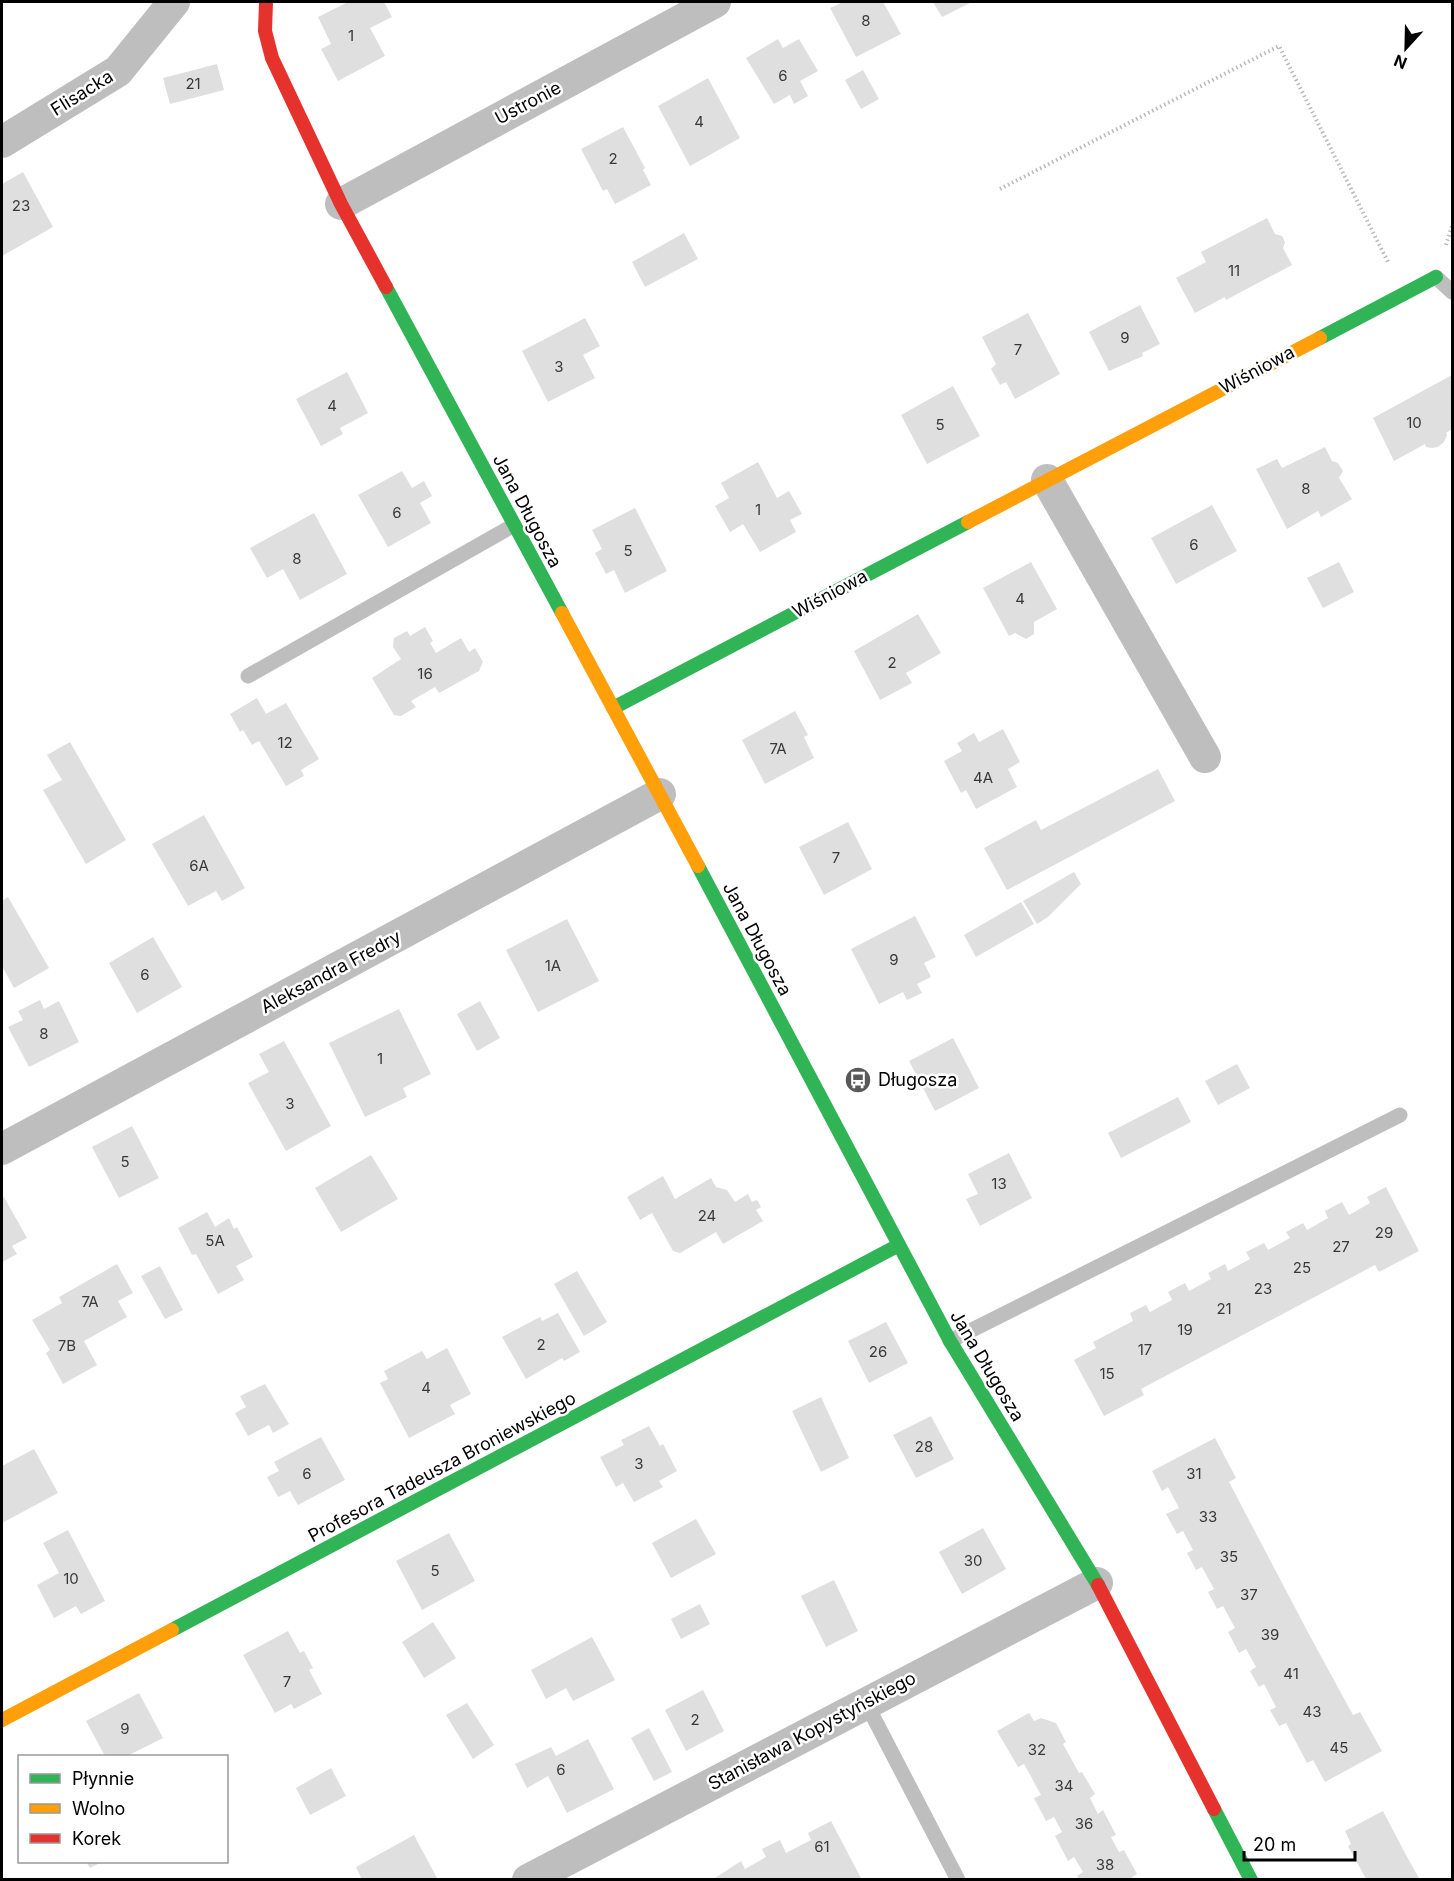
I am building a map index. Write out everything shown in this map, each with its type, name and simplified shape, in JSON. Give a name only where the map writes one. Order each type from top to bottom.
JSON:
[{"type":"street","name":"Flisacka","points":[[2,142],[117,71],[174,2]]},
{"type":"street","name":"Jana Długosza","points":[[266,2],[265,31],[272,58],[341,204],[660,794],[950,1341],[1097,1583],[1251,1880]]},
{"type":"street","name":"Ustronie","points":[[341,204],[715,2]]},
{"type":"street","name":"Wiśniowa","points":[[613,708],[1436,277]]},
{"type":"street","points":[[1047,480],[1205,757]]},
{"type":"street","name":"Aleksandra Fredry","points":[[2,1149],[660,794]]},
{"type":"street","name":"Profesora Tadeusza Broniewskiego","points":[[2,1720],[899,1245]]},
{"type":"street","name":"Stanisława Kopystyńskiego","points":[[528,1880],[1097,1583]]},
{"type":"lane","points":[[1436,277],[1452,292]]},
{"type":"lane","points":[[248,676],[514,525]]},
{"type":"lane","points":[[950,1341],[1400,1115]]},
{"type":"lane","points":[[866,1703],[958,1880]]},
{"type":"path","points":[[1000,189],[1279,46],[1403,293]]},
{"type":"building","points":[[348,2],[384,2],[392,17],[370,28],[385,56],[338,81],[321,49],[331,44],[318,17]]},
{"type":"building","points":[[843,2],[883,2],[901,34],[856,57],[830,8]]},
{"type":"building","points":[[933,2],[972,2],[942,17]]},
{"type":"building","points":[[778,39],[783,48],[799,39],[818,71],[800,81],[808,96],[794,104],[790,95],[774,104],[746,58]]},
{"type":"building","points":[[217,64],[224,90],[170,104],[163,78]]},
{"type":"building","points":[[863,70],[879,99],[861,109],[845,80]]},
{"type":"building","points":[[708,78],[740,138],[690,166],[658,106]]},
{"type":"building","points":[[623,127],[645,168],[643,170],[651,185],[615,204],[607,189],[603,191],[581,149]]},
{"type":"building","points":[[23,172],[53,227],[2,256],[2,184]]},
{"type":"building","points":[[1267,218],[1275,234],[1282,236],[1285,242],[1283,248],[1292,265],[1226,300],[1225,297],[1195,313],[1176,278],[1206,262],[1201,252]]},
{"type":"building","points":[[684,233],[698,259],[645,287],[632,262]]},
{"type":"building","points":[[1140,305],[1160,344],[1142,353],[1143,356],[1109,371],[1089,332]]},
{"type":"building","points":[[1028,313],[1060,374],[1015,399],[1006,382],[1000,385],[991,369],[996,364],[982,337]]},
{"type":"building","points":[[585,318],[600,346],[583,355],[595,378],[548,402],[522,351]]},
{"type":"building","points":[[347,372],[368,413],[340,428],[343,434],[321,446],[296,399]]},
{"type":"building","points":[[1452,375],[1452,429],[1446,433],[1444,442],[1432,448],[1426,447],[1425,444],[1394,461],[1373,418]]},
{"type":"building","points":[[953,386],[980,436],[927,464],[901,415]]},
{"type":"building","points":[[1325,447],[1332,461],[1338,463],[1343,471],[1339,478],[1352,499],[1321,517],[1318,511],[1287,529],[1256,469],[1277,459],[1282,468]]},
{"type":"building","points":[[758,462],[777,498],[789,491],[802,514],[790,520],[796,532],[760,552],[743,524],[730,532],[715,506],[729,498],[721,483]]},
{"type":"building","points":[[402,471],[412,488],[424,481],[432,496],[420,503],[431,523],[388,547],[358,495]]},
{"type":"building","points":[[1212,505],[1237,551],[1176,584],[1151,538]]},
{"type":"building","points":[[635,508],[667,571],[625,593],[614,570],[606,574],[595,553],[602,549],[592,530]]},
{"type":"building","points":[[314,513],[347,574],[300,600],[283,569],[267,578],[250,548]]},
{"type":"building","points":[[1031,562],[1057,609],[1034,622],[1034,634],[1026,639],[1015,633],[1009,636],[983,588]]},
{"type":"building","points":[[1339,562],[1354,592],[1323,608],[1307,578]]},
{"type":"building","points":[[918,614],[941,653],[906,673],[912,683],[880,700],[854,651]]},
{"type":"building","points":[[425,627],[433,641],[430,643],[436,653],[461,638],[469,652],[475,648],[483,662],[479,671],[439,693],[435,687],[411,701],[416,707],[401,716],[394,715],[372,678],[401,659],[393,647],[394,638],[407,631],[410,636]]},
{"type":"building","points":[[257,698],[266,714],[286,703],[319,759],[301,770],[304,776],[286,786],[259,741],[252,745],[243,730],[240,732],[230,714]]},
{"type":"building","points":[[795,711],[808,735],[804,737],[814,758],[765,784],[742,740]]},
{"type":"building","points":[[1003,729],[1020,762],[1008,769],[1017,787],[976,809],[966,790],[961,793],[944,761],[962,751],[957,743],[974,733],[979,742]]},
{"type":"building","points":[[70,742],[126,840],[86,864],[43,790],[62,780],[47,755]]},
{"type":"building","points":[[1158,769],[1175,801],[1007,890],[984,848],[1036,820],[1041,830]]},
{"type":"building","points":[[204,815],[245,888],[222,901],[216,891],[188,906],[152,844]]},
{"type":"building","points":[[848,822],[872,869],[824,895],[799,847]]},
{"type":"building","points":[[1074,872],[1081,884],[1048,917],[1037,924],[1023,901]]},
{"type":"building","points":[[8,897],[49,968],[14,988],[2,966],[2,901]]},
{"type":"building","points":[[1021,902],[1034,924],[976,957],[964,935]]},
{"type":"building","points":[[915,916],[936,957],[924,963],[931,977],[917,984],[922,993],[907,1000],[903,992],[879,1004],[851,949]]},
{"type":"building","points":[[567,919],[599,981],[538,1012],[506,950]]},
{"type":"building","points":[[153,937],[182,987],[137,1013],[109,963]]},
{"type":"building","points":[[40,1000],[44,1009],[59,1001],[79,1042],[29,1067],[8,1027],[23,1020],[18,1011]]},
{"type":"building","points":[[480,1001],[500,1038],[477,1051],[457,1014]]},
{"type":"building","points":[[399,1009],[431,1074],[403,1088],[407,1097],[365,1117],[329,1043]]},
{"type":"building","points":[[953,1038],[979,1088],[935,1111],[909,1061]]},
{"type":"building","points":[[284,1041],[331,1126],[286,1151],[248,1083],[269,1072],[259,1054]]},
{"type":"building","points":[[1237,1064],[1250,1088],[1218,1105],[1205,1081]]},
{"type":"building","points":[[1178,1097],[1191,1122],[1121,1158],[1108,1133]]},
{"type":"building","points":[[132,1126],[159,1178],[119,1198],[92,1147]]},
{"type":"building","points":[[1009,1153],[1032,1198],[980,1226],[966,1199],[978,1194],[968,1174]]},
{"type":"building","points":[[371,1155],[398,1199],[341,1232],[315,1188]]},
{"type":"building","points":[[663,1176],[675,1199],[711,1178],[716,1187],[727,1190],[735,1202],[748,1194],[752,1202],[757,1200],[761,1207],[756,1210],[763,1221],[723,1244],[716,1232],[680,1253],[673,1251],[652,1213],[640,1220],[627,1197]]},
{"type":"building","points":[[1386,1187],[1419,1251],[1379,1272],[1375,1265],[1141,1389],[1144,1395],[1104,1416],[1074,1360],[1096,1348],[1093,1342],[1133,1321],[1130,1313],[1146,1305],[1150,1312],[1172,1300],[1168,1292],[1185,1283],[1189,1291],[1211,1279],[1208,1273],[1225,1264],[1228,1271],[1250,1259],[1246,1252],[1264,1243],[1268,1250],[1290,1238],[1286,1232],[1303,1223],[1307,1230],[1328,1218],[1325,1211],[1342,1202],[1349,1215],[1370,1203],[1367,1197]]},
{"type":"building","points":[[4,1197],[27,1238],[12,1246],[17,1254],[2,1262],[2,1198]]},
{"type":"building","points":[[207,1212],[215,1227],[229,1218],[234,1229],[237,1227],[253,1257],[236,1266],[244,1280],[218,1294],[196,1254],[192,1255],[178,1228]]},
{"type":"building","points":[[117,1264],[133,1293],[118,1301],[127,1317],[84,1341],[97,1365],[63,1384],[46,1353],[50,1350],[32,1320],[62,1303],[59,1297]]},
{"type":"building","points":[[160,1266],[183,1310],[165,1319],[141,1276]]},
{"type":"building","points":[[577,1271],[607,1322],[584,1336],[554,1284]]},
{"type":"building","points":[[558,1313],[580,1352],[564,1361],[562,1358],[526,1379],[502,1337],[540,1317],[542,1321]]},
{"type":"building","points":[[886,1322],[908,1363],[869,1383],[848,1341]]},
{"type":"building","points":[[447,1348],[471,1394],[450,1405],[455,1414],[409,1438],[380,1383],[388,1379],[384,1371],[422,1351],[427,1359]]},
{"type":"building","points":[[265,1384],[289,1424],[273,1433],[269,1425],[248,1436],[235,1413],[246,1407],[240,1396]]},
{"type":"building","points":[[821,1397],[849,1458],[821,1472],[792,1411]]},
{"type":"building","points":[[931,1416],[954,1459],[916,1478],[893,1435]]},
{"type":"building","points":[[649,1426],[660,1446],[663,1444],[677,1471],[659,1481],[663,1487],[634,1502],[623,1483],[616,1487],[600,1457],[624,1445],[621,1440]]},
{"type":"building","points":[[321,1437],[345,1480],[298,1505],[290,1491],[278,1497],[267,1477],[279,1471],[274,1462]]},
{"type":"building","points":[[1215,1438],[1236,1478],[1229,1482],[1311,1638],[1353,1715],[1360,1712],[1382,1751],[1325,1782],[1313,1760],[1307,1763],[1286,1723],[1279,1726],[1270,1710],[1276,1707],[1264,1684],[1259,1687],[1250,1671],[1256,1667],[1246,1649],[1239,1653],[1228,1632],[1235,1628],[1223,1606],[1217,1609],[1208,1592],[1214,1589],[1202,1567],[1196,1570],[1187,1553],[1193,1550],[1183,1531],[1177,1534],[1166,1514],[1179,1508],[1168,1487],[1162,1491],[1152,1471]]},
{"type":"building","points":[[34,1449],[58,1493],[2,1523],[2,1466]]},
{"type":"building","points":[[696,1519],[716,1554],[671,1578],[652,1543]]},
{"type":"building","points":[[983,1528],[1006,1569],[962,1594],[939,1552]]},
{"type":"building","points":[[68,1530],[105,1601],[81,1614],[76,1606],[54,1618],[37,1585],[59,1573],[43,1543]]},
{"type":"building","points":[[449,1533],[475,1581],[422,1610],[396,1561]]},
{"type":"building","points":[[834,1580],[858,1631],[826,1647],[801,1596]]},
{"type":"building","points":[[700,1604],[710,1624],[681,1639],[671,1619]]},
{"type":"building","points":[[433,1622],[456,1658],[424,1678],[402,1642]]},
{"type":"building","points":[[288,1631],[300,1653],[304,1651],[313,1668],[309,1670],[322,1694],[294,1709],[291,1704],[275,1713],[243,1655]]},
{"type":"building","points":[[592,1637],[615,1680],[573,1701],[566,1688],[546,1699],[531,1670]]},
{"type":"building","points":[[703,1690],[724,1731],[686,1751],[665,1710]]},
{"type":"building","points":[[139,1693],[163,1738],[129,1755],[104,1755],[86,1721]]},
{"type":"building","points":[[467,1703],[494,1745],[473,1759],[446,1715]]},
{"type":"building","points":[[1029,1713],[1034,1721],[1041,1718],[1056,1723],[1066,1742],[1063,1744],[1079,1773],[1082,1772],[1095,1794],[1090,1798],[1098,1814],[1103,1810],[1116,1835],[1111,1837],[1119,1852],[1124,1850],[1137,1874],[1132,1877],[1133,1880],[1079,1880],[1077,1876],[1083,1872],[1074,1857],[1068,1861],[1055,1836],[1062,1832],[1054,1817],[1046,1821],[1034,1798],[1041,1795],[1024,1764],[1018,1767],[997,1731]]},
{"type":"building","points":[[649,1728],[672,1772],[654,1781],[631,1738]]},
{"type":"building","points":[[588,1739],[614,1789],[567,1813],[548,1776],[527,1788],[515,1764],[551,1747],[556,1756]]},
{"type":"building","points":[[331,1768],[346,1796],[310,1815],[296,1788]]},
{"type":"building","points":[[1383,1811],[1420,1880],[1366,1880],[1348,1846],[1351,1844],[1345,1831]]},
{"type":"building","points":[[831,1821],[862,1880],[712,1880],[741,1861],[745,1869],[766,1857],[762,1849],[780,1840],[786,1853],[811,1840],[808,1833]]},
{"type":"building","points":[[414,1835],[438,1880],[362,1880],[356,1867]]},
{"type":"building","points":[[87,1863],[100,1863],[90,1868]]},
{"type":"traffic: fast","points":[[1320,338],[1436,277]]},
{"type":"traffic: fast","points":[[386,287],[562,613]]},
{"type":"traffic: fast","points":[[613,708],[968,522]]},
{"type":"traffic: fast","points":[[698,866],[950,1341],[1098,1585]]},
{"type":"traffic: fast","points":[[172,1630],[899,1245]]},
{"type":"traffic: fast","points":[[1214,1809],[1251,1880]]},
{"type":"traffic: slow","points":[[968,522],[1320,338]]},
{"type":"traffic: slow","points":[[562,613],[698,866]]},
{"type":"traffic: slow","points":[[2,1720],[172,1630]]},
{"type":"traffic: jam","points":[[266,2],[265,31],[272,58],[341,204],[386,287]]},
{"type":"traffic: jam","points":[[1098,1585],[1214,1809]]},
{"type":"place","name":"Długosza","points":[[858,1080]]}]
